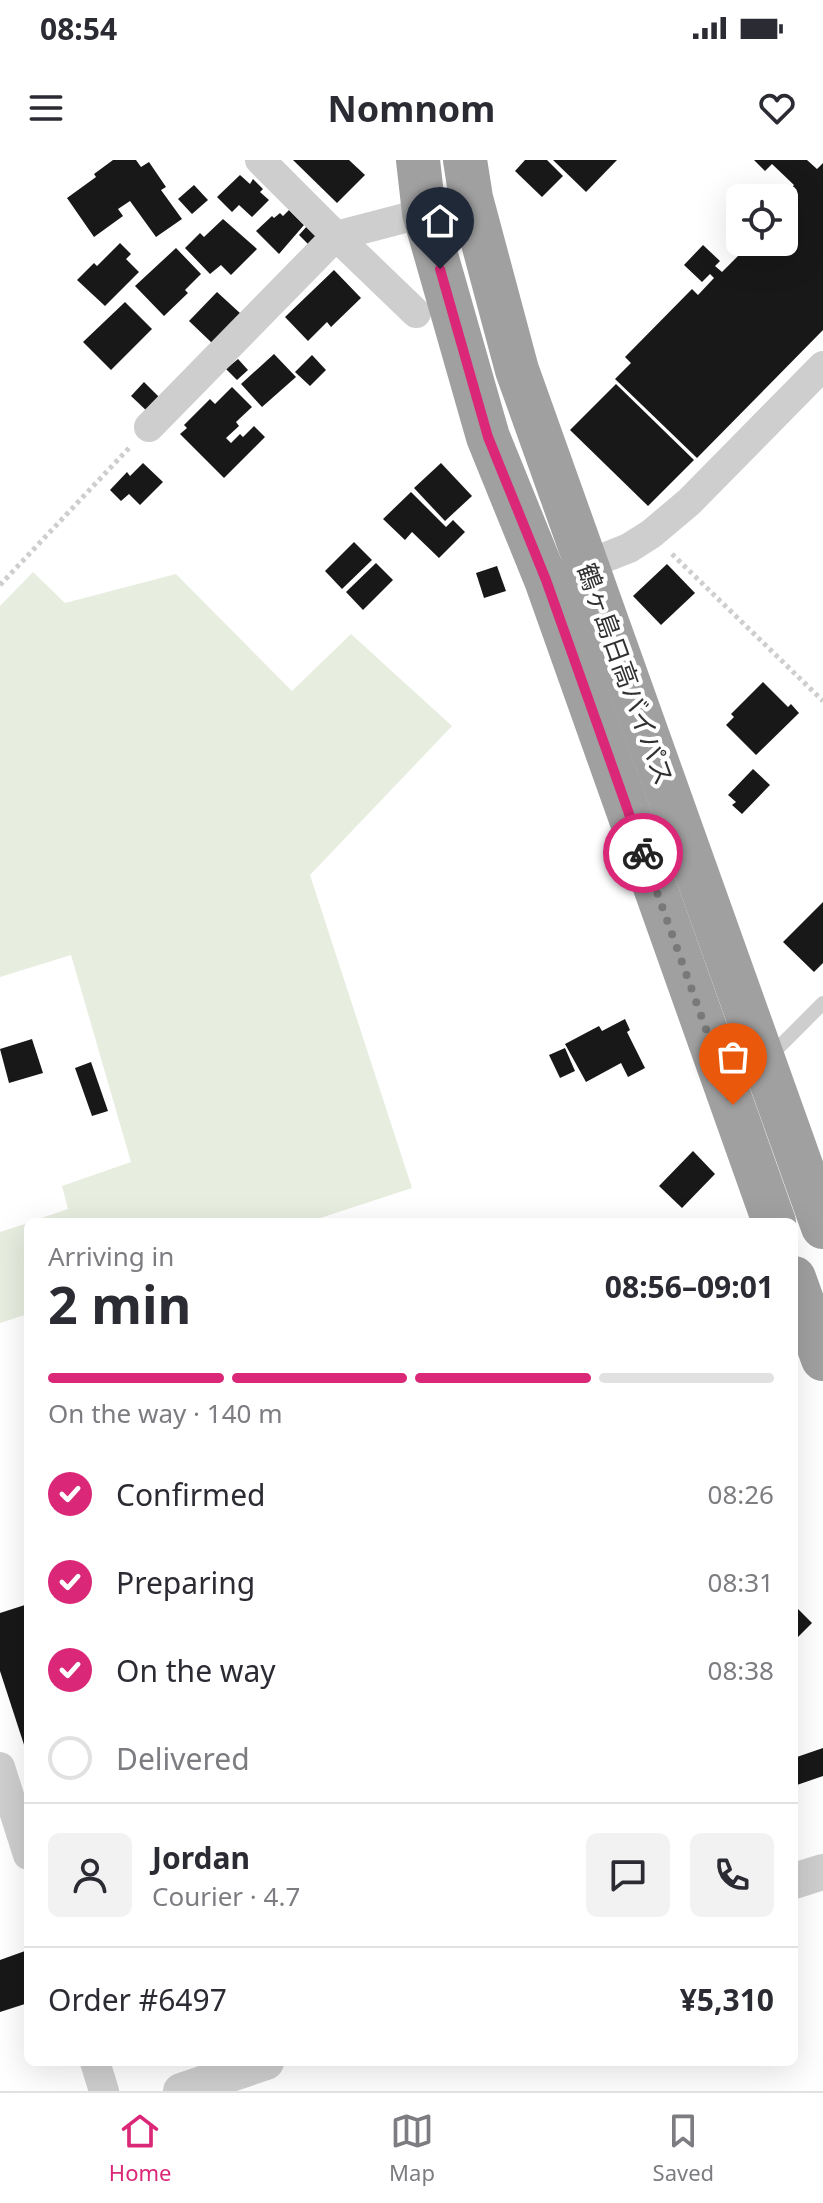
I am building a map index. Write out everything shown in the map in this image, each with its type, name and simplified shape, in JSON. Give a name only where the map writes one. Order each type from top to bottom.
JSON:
[{"type":"highway","name":"鶴ヶ島日高バイパス","points":[[418,160],[424,213],[488,437],[566,573],[765,1061],[823,1227]]},
{"type":"highway","name":"鶴ヶ島日高バイパス","points":[[465,160],[471,198],[566,573],[773,1218]]},
{"type":"highway","points":[[798,1289],[823,1359]]},
{"type":"street","points":[[260,160],[416,313]]},
{"type":"street","points":[[149,427],[336,236],[424,213]]},
{"type":"street","points":[[566,573],[629,548],[651,534],[689,502],[823,366]]},
{"type":"street","points":[[0,1767],[24,1842]]},
{"type":"street","points":[[798,1880],[823,1872]]},
{"type":"street","points":[[96,2066],[104,2091]]},
{"type":"street","points":[[181,2091],[254,2066]]},
{"type":"lane","points":[[765,1061],[823,1003]]},
{"type":"path","points":[[0,585],[149,427]]},
{"type":"path","points":[[651,534],[823,701]]},
{"type":"shaded area","points":[[33,572],[65,603],[176,574],[292,691],[351,634],[452,726],[310,875],[412,1188],[320,1218],[42,1218],[68,1209],[62,1186],[131,1162],[71,955],[0,977],[0,606]]},
{"type":"shaded area","points":[[24,1224],[24,1315],[0,1323],[0,1232]]},
{"type":"building","points":[[113,160],[136,160],[141,167],[149,162],[166,187],[161,190],[182,219],[156,237],[130,201],[118,209],[123,216],[94,237],[67,198]]},
{"type":"building","points":[[293,160],[349,160],[365,175],[337,203]]},
{"type":"building","points":[[525,160],[547,160],[563,176],[542,197],[515,171]]},
{"type":"building","points":[[553,160],[617,160],[586,192]]},
{"type":"building","points":[[754,160],[807,160],[817,169],[823,163],[823,330],[697,458],[615,379],[631,363],[625,357],[692,289],[698,295],[714,278],[710,274],[702,282],[684,265],[703,245],[720,261],[715,266],[722,272],[738,256],[798,256],[798,184],[793,184],[772,164],[765,171]]},
{"type":"building","points":[[240,175],[250,184],[253,179],[269,200],[252,217],[239,205],[232,212],[217,197]]},
{"type":"building","points":[[194,185],[208,200],[192,214],[178,199]]},
{"type":"building","points":[[289,210],[304,225],[279,254],[256,231],[272,216],[274,218],[280,213],[283,216]]},
{"type":"building","points":[[223,219],[257,249],[231,275],[221,265],[210,274],[185,248],[200,233],[204,237]]},
{"type":"building","points":[[308,225],[321,237],[311,247],[299,235]]},
{"type":"building","points":[[120,243],[131,254],[126,259],[139,272],[105,306],[77,280],[94,263],[97,266]]},
{"type":"building","points":[[176,248],[201,274],[185,290],[188,293],[164,316],[135,286]]},
{"type":"building","points":[[334,270],[361,298],[331,327],[327,322],[308,341],[285,317]]},
{"type":"building","points":[[217,292],[241,314],[212,343],[189,321]]},
{"type":"building","points":[[125,302],[152,329],[111,370],[83,342]]},
{"type":"building","points":[[274,354],[296,377],[262,407],[241,384]]},
{"type":"building","points":[[312,355],[326,370],[310,386],[295,372]]},
{"type":"building","points":[[238,359],[248,370],[237,380],[226,369]]},
{"type":"building","points":[[144,382],[162,400],[149,413],[131,396]]},
{"type":"building","points":[[616,384],[694,460],[648,506],[570,430]]},
{"type":"building","points":[[232,387],[252,407],[236,422],[239,426],[226,438],[231,443],[254,426],[265,437],[224,478],[180,434],[187,428],[184,425],[210,399],[215,404]]},
{"type":"building","points":[[143,463],[163,482],[140,505],[129,494],[121,501],[110,490],[127,472],[130,476]]},
{"type":"building","points":[[441,463],[472,496],[445,521],[414,488]]},
{"type":"building","points":[[411,492],[446,527],[453,520],[465,532],[439,558],[412,532],[405,540],[383,519]]},
{"type":"building","points":[[354,542],[372,560],[342,589],[325,571]]},
{"type":"building","points":[[376,563],[393,580],[363,610],[346,592]]},
{"type":"building","points":[[667,564],[695,593],[661,625],[633,596]]},
{"type":"building","points":[[497,566],[506,591],[484,598],[476,573]]},
{"type":"building","points":[[763,682],[788,707],[791,704],[799,713],[756,755],[726,725],[734,717],[731,714]]},
{"type":"building","points":[[753,769],[770,785],[742,814],[732,805],[736,802],[728,795]]},
{"type":"building","points":[[823,902],[823,963],[814,972],[783,942]]},
{"type":"building","points":[[625,1019],[630,1030],[627,1032],[645,1068],[628,1077],[621,1063],[586,1082],[565,1044],[599,1026],[602,1031]]},
{"type":"building","points":[[32,1039],[43,1073],[9,1083],[0,1049]]},
{"type":"building","points":[[565,1048],[575,1071],[560,1078],[549,1055]]},
{"type":"building","points":[[91,1062],[108,1111],[92,1116],[75,1068]]},
{"type":"building","points":[[693,1151],[715,1174],[682,1208],[659,1186]]},
{"type":"building","points":[[24,1605],[24,1745],[0,1671],[0,1613]]},
{"type":"building","points":[[798,1609],[812,1623],[798,1637]]},
{"type":"building","points":[[823,1748],[823,1776],[798,1785],[798,1757]]},
{"type":"building","points":[[24,1951],[24,2004],[0,2012],[0,1960]]},
{"type":"way so far","points":[[643,853],[733,1105]]},
{"type":"route","points":[[440,269],[488,437],[546,580],[643,853]]}]
